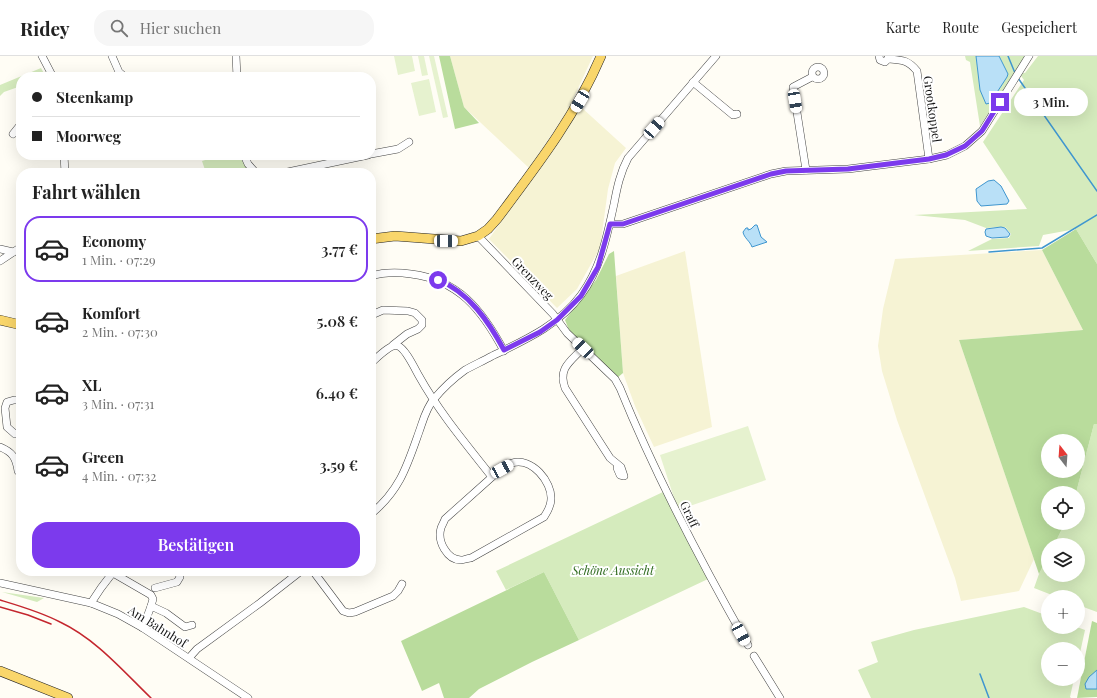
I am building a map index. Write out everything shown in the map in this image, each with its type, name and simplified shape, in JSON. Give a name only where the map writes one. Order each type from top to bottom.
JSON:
[{"type":"main road","points":[[376,238],[395,236],[461,241],[478,236],[488,229],[498,219],[565,127],[580,101],[601,56]]},
{"type":"main road","points":[[0,320],[16,324]]},
{"type":"main road","points":[[0,671],[68,698]]},
{"type":"street","points":[[42,56],[50,72]]},
{"type":"street","points":[[112,56],[119,72]]},
{"type":"street","points":[[236,56],[237,72]]},
{"type":"street","points":[[376,509],[395,490],[404,474],[426,413],[433,400],[447,384],[464,371],[540,332],[557,320],[581,296],[598,267],[610,224],[619,179],[628,158],[716,56]]},
{"type":"street","name":"Grootkoppel","points":[[879,56],[880,60],[883,62],[886,61],[888,57],[904,60],[911,64],[917,71],[929,159]]},
{"type":"street","points":[[610,224],[623,224],[771,174],[786,171],[848,169],[929,159],[946,155],[965,146],[982,131],[1029,56]]},
{"type":"street","points":[[806,170],[793,87],[812,76]]},
{"type":"street","points":[[693,82],[733,115],[737,114]]},
{"type":"street","points":[[13,134],[16,130]]},
{"type":"street","points":[[376,154],[398,149],[409,142]]},
{"type":"street","points":[[307,168],[346,160]]},
{"type":"street","name":"Grenzweg","points":[[478,236],[553,314],[567,333],[615,379],[620,388]]},
{"type":"street","points":[[0,249],[13,252]]},
{"type":"street","points":[[0,261],[16,250]]},
{"type":"street","points":[[376,275],[388,272],[401,272],[429,277],[446,283],[462,294],[474,306],[488,323],[504,350]]},
{"type":"street","points":[[376,313],[383,310],[408,311],[415,313],[422,320],[422,325],[418,329],[407,334],[376,359]]},
{"type":"street","points":[[392,346],[397,345],[407,356],[433,400],[492,477]]},
{"type":"street","points":[[583,348],[564,369],[562,377],[563,382],[565,388],[610,458],[618,466]]},
{"type":"street","name":"Graff","points":[[620,388],[677,513],[711,579],[748,645]]},
{"type":"street","points":[[16,400],[7,402],[5,408],[7,427],[13,433],[16,433]]},
{"type":"street","points":[[0,447],[11,452],[16,461]]},
{"type":"street","points":[[525,462],[535,467],[547,486],[551,498],[550,508],[544,517],[471,558],[461,560],[452,558],[442,545],[441,528],[445,519],[492,477],[512,463],[525,462]]},
{"type":"street","points":[[91,604],[110,576]]},
{"type":"street","points":[[120,576],[151,595],[153,599],[143,628]]},
{"type":"street","points":[[154,588],[177,582],[180,576]]},
{"type":"street","points":[[189,658],[197,649],[295,576]]},
{"type":"street","points":[[317,576],[343,611],[348,613],[355,612],[393,596],[402,584]]},
{"type":"street","name":"Am Bahnhof","points":[[0,583],[91,604],[118,614],[143,628],[248,698]]},
{"type":"street","points":[[151,606],[166,613],[185,627],[192,626]]},
{"type":"street","points":[[754,656],[780,698]]},
{"type":"shaded area","points":[[450,56],[593,56],[568,110],[529,168],[464,107]]},
{"type":"shaded area","points":[[581,107],[626,148],[615,163],[608,189],[600,248],[577,289],[557,308],[489,239]]},
{"type":"shaded area","points":[[1042,250],[1083,330],[959,340],[1034,559],[1019,591],[961,601],[955,578],[897,420],[882,371],[878,346],[883,309],[895,259]]},
{"type":"shaded area","points":[[685,251],[712,427],[654,447],[635,406],[623,373],[616,276]]},
{"type":"green space","points":[[394,56],[412,56],[415,71],[398,75]]},
{"type":"green space","points":[[418,56],[424,56],[428,75],[422,76]]},
{"type":"green space","points":[[429,56],[434,56],[448,117],[443,118]]},
{"type":"green space","points":[[439,56],[450,56],[464,107],[479,123],[455,129]]},
{"type":"green space","points":[[965,56],[976,56],[980,90],[1008,74],[999,56],[1025,56],[980,126],[970,62],[966,60]]},
{"type":"green space","points":[[1038,56],[1097,56],[1097,264],[1076,229],[1043,235],[1039,246],[968,251],[992,239],[1009,238],[1011,234],[1005,227],[986,228],[965,220],[914,215],[1027,209],[983,142],[1024,80],[1021,76]]},
{"type":"green space","points":[[41,68],[43,72],[31,72]]},
{"type":"green space","points":[[16,78],[16,88],[4,92],[0,96],[0,85]]},
{"type":"green space","points":[[429,79],[436,112],[419,116],[411,83]]},
{"type":"green space","points":[[242,160],[247,168],[204,168],[202,161]]},
{"type":"green space","points":[[1076,229],[1097,264],[1097,424],[1094,424],[1085,458],[1085,434],[1041,434],[1041,478],[1080,478],[1078,486],[1041,486],[1041,530],[1062,530],[1058,538],[1041,538],[1041,570],[1039,574],[959,340],[1083,330],[1042,250]]},
{"type":"green space","points":[[614,251],[623,373],[617,378],[569,330],[565,320],[596,280],[609,254]]},
{"type":"green space","points":[[1094,424],[1097,424],[1097,612],[1085,608],[1085,590],[1041,591],[1034,588],[1041,570],[1041,582],[1085,582],[1085,538],[1058,538],[1062,530],[1085,530],[1085,486],[1078,486],[1080,478],[1085,478],[1085,458]]},
{"type":"green space","points":[[748,426],[766,480],[678,510],[660,455]]},
{"type":"green space","name":"Schöne Aussicht","points":[[663,492],[708,579],[579,640],[544,572],[506,590],[496,571]]},
{"type":"green space","points":[[544,572],[579,640],[479,689],[469,698],[444,698],[439,683],[422,691],[401,641]]},
{"type":"green space","points":[[2,592],[44,598],[37,602]]},
{"type":"green space","points":[[1024,607],[1041,613],[1041,634],[1084,634],[1082,642],[1041,642],[1041,686],[1072,686],[1071,698],[871,698],[858,670],[878,662],[871,642],[914,630]]},
{"type":"green space","points":[[1092,621],[1097,623],[1097,697],[1077,698],[1079,686],[1085,686],[1085,657]]},
{"type":"water","points":[[976,56],[999,56],[1008,74],[990,103],[986,104],[980,90]]},
{"type":"water","points":[[994,180],[1001,186],[1009,201],[1007,204],[981,206],[977,201],[976,189],[988,181]]},
{"type":"water","points":[[757,225],[761,237],[767,242],[752,247],[743,232],[746,228],[748,228],[748,230],[751,229]]},
{"type":"water","points":[[1001,227],[1005,228],[1010,234],[1008,237],[992,238],[986,236],[986,229]]},
{"type":"water","points":[[1097,670],[1097,689],[1086,689],[1085,684],[1089,677]]},
{"type":"waterway","points":[[1008,56],[1015,73]]},
{"type":"waterway","points":[[1018,78],[1097,191]]},
{"type":"waterway","points":[[989,252],[1042,248],[1097,215]]},
{"type":"waterway","points":[[980,674],[989,698]]},
{"type":"railway","points":[[0,600],[45,615],[73,629],[97,646],[151,698]]},
{"type":"railway","points":[[0,607],[28,615],[51,624]]},
{"type":"route","points":[[438,280],[454,288],[474,306],[488,323],[504,350],[540,332],[557,320],[581,296],[598,267],[607,240],[610,224],[623,224],[771,174],[786,171],[848,169],[929,159],[946,155],[965,146],[982,131],[1000,102]]}]
